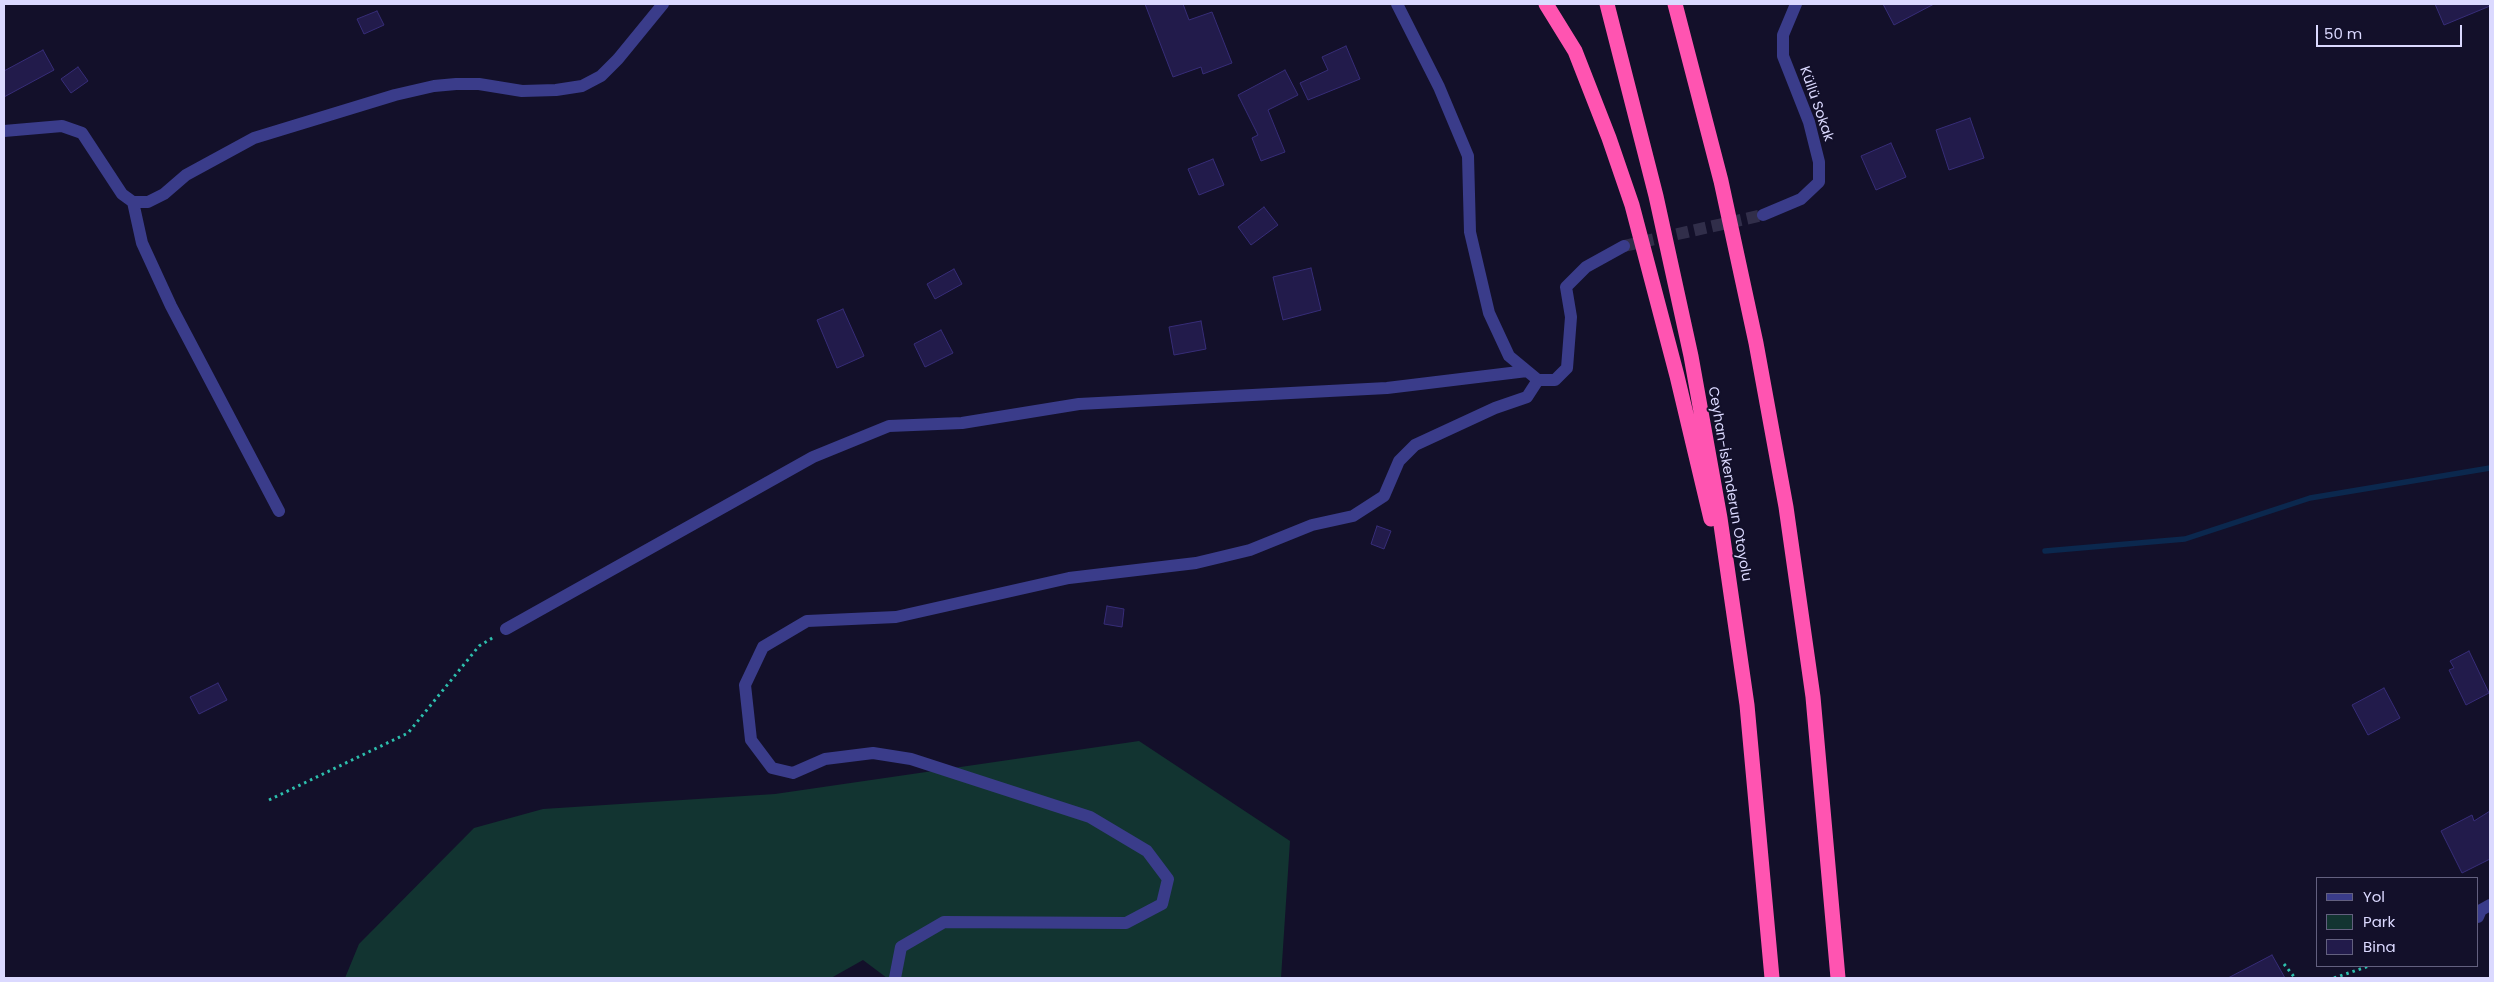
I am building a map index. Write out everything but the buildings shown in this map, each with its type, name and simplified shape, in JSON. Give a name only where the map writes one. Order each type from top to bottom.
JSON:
[{"type":"highway","points":[[1546,4],[1574,51],[1609,138],[1632,205],[1677,376],[1710,517],[1747,705]]},
{"type":"highway","name":"Ceyhan-İskenderun Otoyolu","points":[[1607,4],[1656,196],[1691,356],[1720,518],[1747,705],[1772,978]]},
{"type":"highway","points":[[1675,4],[1721,181],[1756,343],[1786,507],[1813,697],[1838,978]]},
{"type":"street","points":[[4,131],[62,126],[82,133],[122,194],[133,202],[148,202],[164,194],[186,175],[254,138],[395,95],[434,86],[456,84],[479,84],[522,91],[556,90],[582,86],[601,76],[618,60],[663,4]]},
{"type":"street","points":[[1398,4],[1438,87],[1468,156],[1470,232],[1489,313],[1509,356],[1538,380],[1555,380],[1567,368],[1571,317],[1566,286],[1586,267],[1624,246]]},
{"type":"street","name":"Küllü Sokak","points":[[1763,215],[1801,198],[1819,182],[1819,162],[1809,122],[1783,56],[1783,35],[1796,4]]},
{"type":"street","points":[[133,202],[142,243],[172,306],[279,511]]},
{"type":"street","points":[[506,629],[813,457],[890,426],[962,423],[1079,404],[1387,388],[1527,371]]},
{"type":"street","points":[[895,978],[901,947],[944,922],[1126,923],[1162,904],[1168,879],[1147,851],[1090,817],[911,759],[872,753],[825,759],[792,773],[772,768],[751,740],[745,685],[763,647],[807,621],[896,617],[1069,578],[1196,564],[1250,550],[1312,525],[1353,516],[1384,496],[1399,461],[1415,445],[1495,408],[1526,397],[1538,380]]},
{"type":"street","points":[[2479,915],[2482,910],[2490,905]]},
{"type":"path","points":[[269,800],[408,733],[479,646],[506,629]]},
{"type":"path","points":[[2284,964],[2295,978]]},
{"type":"path","points":[[2334,978],[2366,967]]},
{"type":"green space","points":[[1139,741],[1290,841],[1281,978],[887,978],[863,960],[831,978],[345,978],[359,944],[474,828],[543,809],[775,794]]},
{"type":"waterway","points":[[2045,551],[2185,539],[2310,498],[2490,468]]},
{"type":"tunnel","points":[[1624,246],[1763,215]]}]
